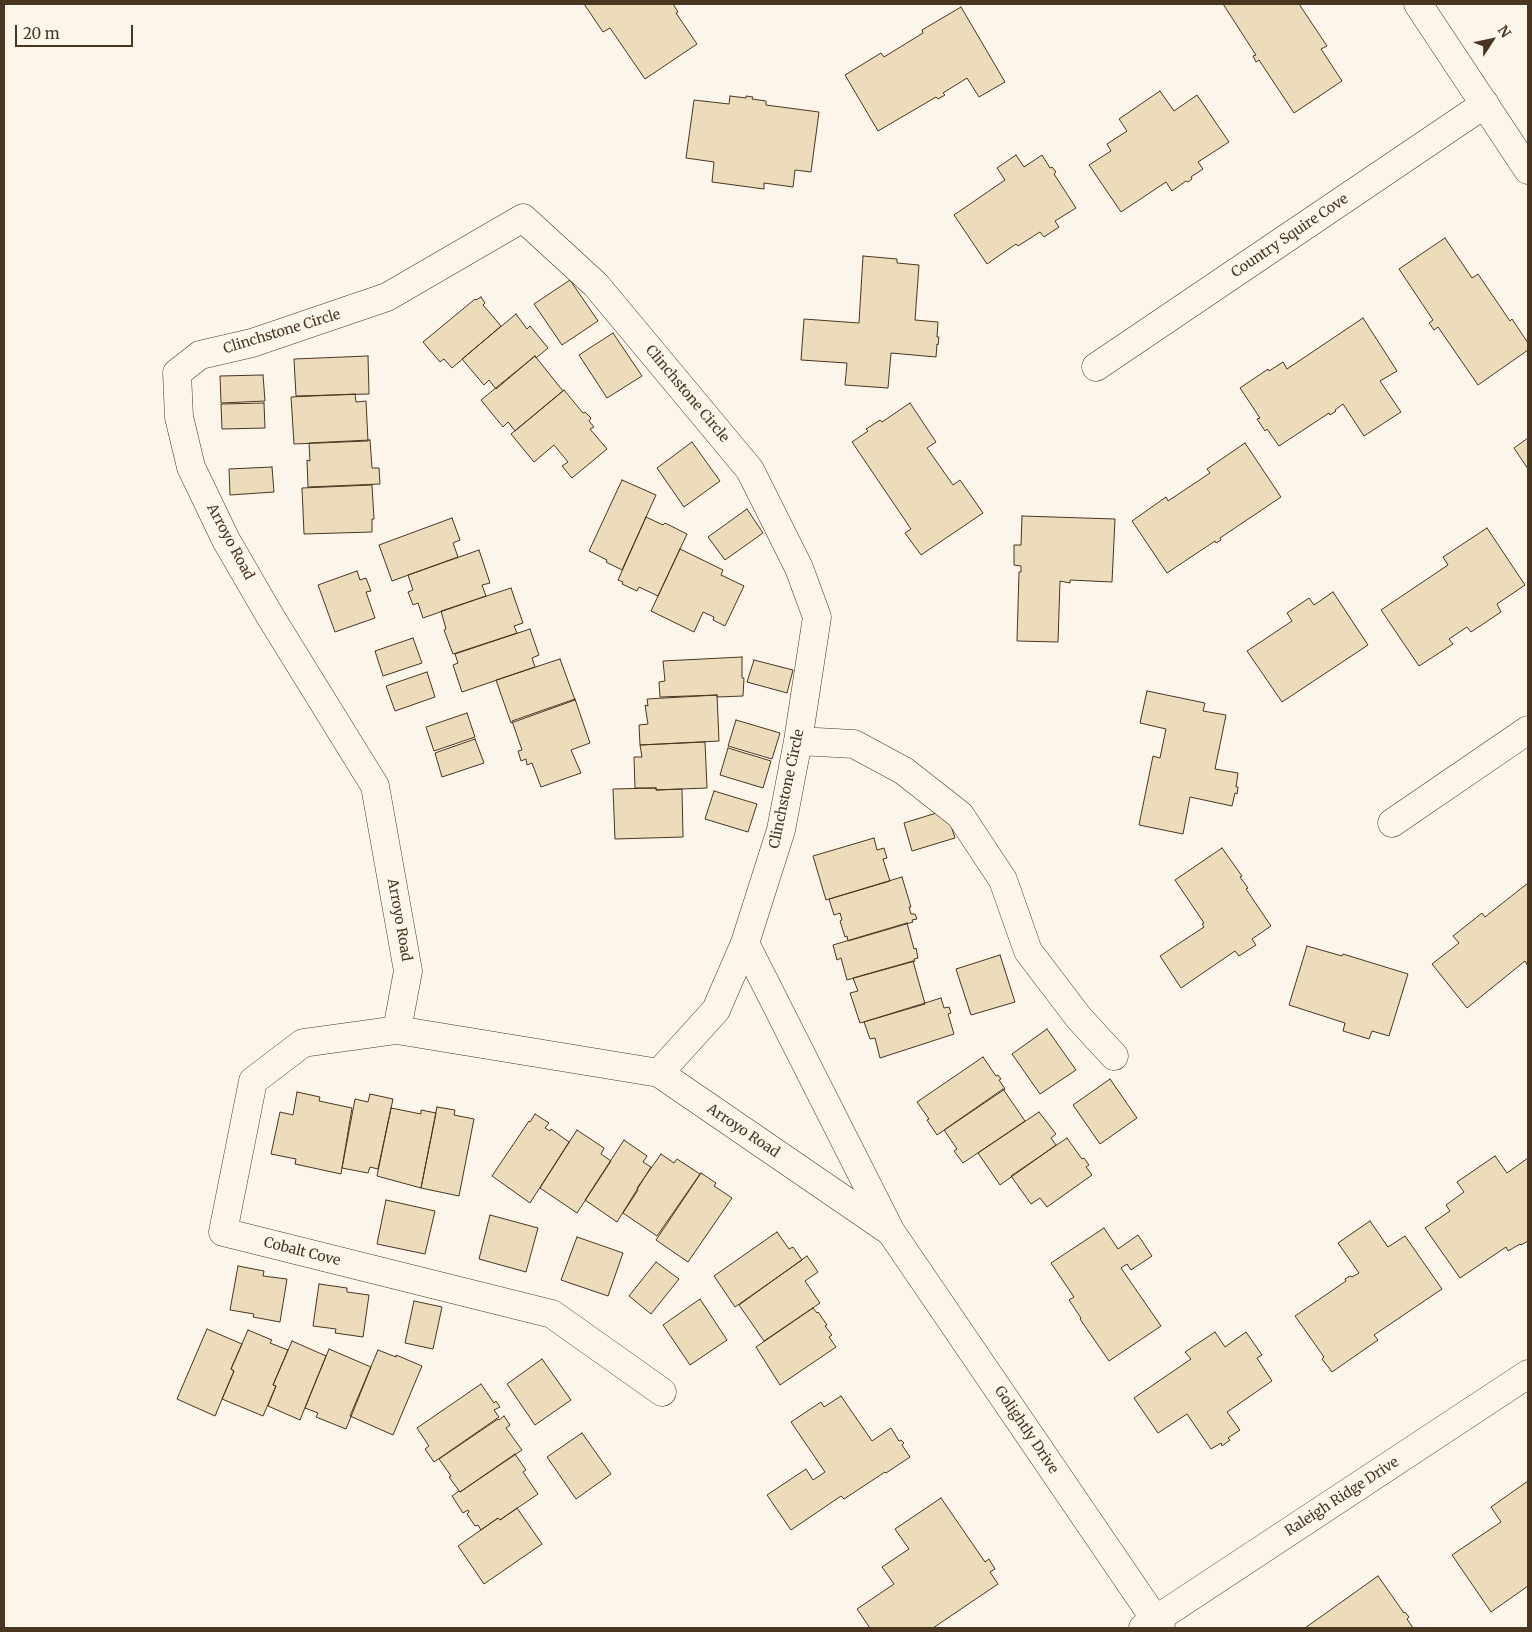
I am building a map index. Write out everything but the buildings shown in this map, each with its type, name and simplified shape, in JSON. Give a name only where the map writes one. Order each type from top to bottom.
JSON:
[{"type":"street","points":[[1418,4],[1528,170]]},
{"type":"street","name":"Country Squire Cove","points":[[1096,368],[1485,104]]},
{"type":"street","name":"Clinchstone Circle","points":[[200,355],[252,343],[387,298],[523,218],[596,285],[750,470],[799,568],[817,616],[798,741],[781,830],[745,943],[716,1010],[659,1073]]},
{"type":"street","name":"Arroyo Road","points":[[200,355],[177,373],[179,417],[191,467],[226,540],[270,616],[375,786],[408,971],[397,1030],[659,1073],[892,1232]]},
{"type":"street","points":[[1392,823],[1528,730]]},
{"type":"street","points":[[798,741],[854,744],[904,772],[960,814],[1003,880],[1028,951],[1079,1018],[1114,1056]]},
{"type":"street","points":[[745,943],[892,1232]]},
{"type":"street","name":"Cobalt Cove","points":[[397,1030],[303,1043],[254,1081],[223,1232],[552,1314],[662,1392]]},
{"type":"street","name":"Golightly Drive","points":[[892,1232],[1153,1626]]},
{"type":"street","name":"Raleigh Ridge Drive","points":[[1153,1626],[1528,1374]]}]
